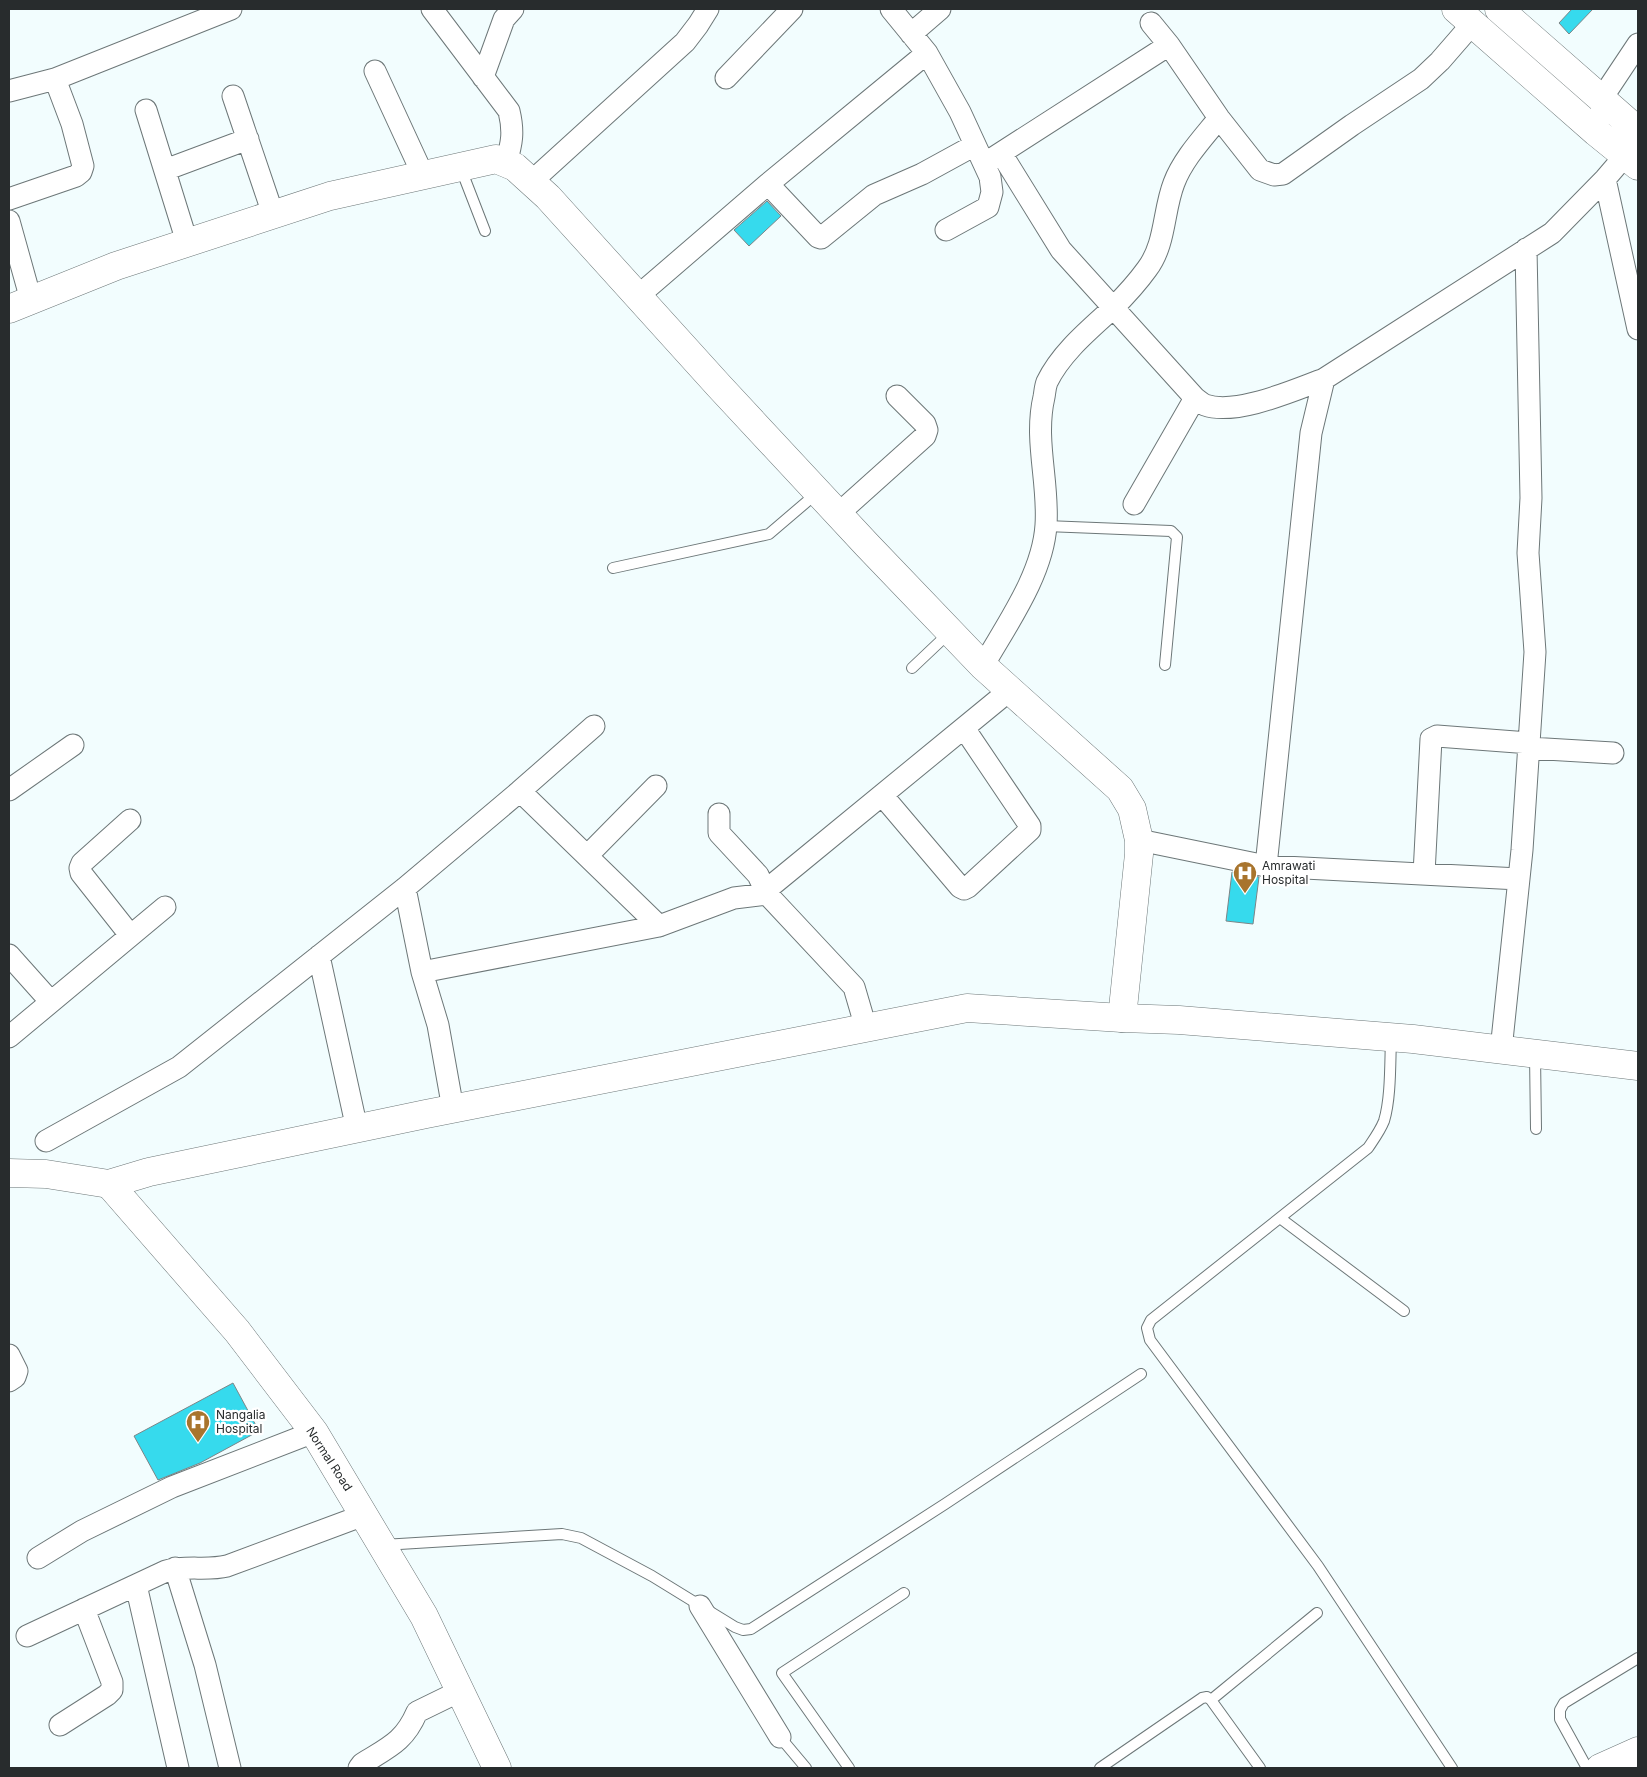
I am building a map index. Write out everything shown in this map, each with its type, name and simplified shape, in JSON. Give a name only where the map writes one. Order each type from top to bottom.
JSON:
[{"type":"main road","points":[[1499,9],[1638,131]]},
{"type":"main road","points":[[1465,16],[1596,132],[1633,154]]},
{"type":"main road","points":[[20,304],[116,266],[330,196],[496,159],[515,167],[548,197],[818,493],[983,666],[1120,789],[1132,809],[1139,840],[1122,1018]]},
{"type":"main road","points":[[9,1173],[46,1174],[110,1184],[149,1172],[453,1109],[967,1008],[1179,1020],[1391,1038],[1638,1066]]},
{"type":"main road","name":"Normal Road","points":[[110,1184],[237,1330],[314,1432],[424,1616],[497,1768]]},
{"type":"main road","points":[[1600,1768],[1638,1751]]},
{"type":"street","points":[[9,91],[55,80],[231,9]]},
{"type":"street","points":[[432,9],[509,111],[513,127],[512,144],[506,163]]},
{"type":"street","points":[[482,77],[504,19],[513,9]]},
{"type":"street","points":[[531,182],[685,42],[708,9]]},
{"type":"street","points":[[726,78],[792,9]]},
{"type":"street","points":[[890,9],[928,53],[960,112],[986,154],[1061,250],[1195,398],[1205,405],[1222,407],[1255,404],[1324,379],[1552,233],[1605,179],[1633,154]]},
{"type":"street","points":[[911,34],[940,9]]},
{"type":"street","points":[[1151,23],[1169,45],[1219,118],[1260,170],[1274,176],[1283,174],[1421,79],[1440,61],[1465,16]]},
{"type":"street","points":[[1596,132],[1606,92],[1638,44]]},
{"type":"street","points":[[768,184],[821,238],[874,195],[922,174],[986,154],[1169,45]]},
{"type":"street","points":[[638,296],[768,184],[928,53]]},
{"type":"street","points":[[375,71],[423,175]]},
{"type":"street","points":[[9,199],[76,176],[81,172],[82,166],[72,124],[55,80]]},
{"type":"street","points":[[233,96],[273,214]]},
{"type":"street","points":[[146,110],[187,242]]},
{"type":"street","points":[[983,666],[1033,574],[1042,547],[1046,526],[1046,500],[1040,442],[1040,412],[1047,383],[1061,361],[1093,326],[1113,308],[1148,268],[1162,237],[1174,182],[1187,158],[1219,118]]},
{"type":"street","points":[[165,170],[248,139]]},
{"type":"street","points":[[946,230],[988,207],[992,192],[986,154]]},
{"type":"street","points":[[1605,179],[1638,330]]},
{"type":"street","points":[[9,221],[20,304]]},
{"type":"street","points":[[1501,1050],[1519,879],[1535,652],[1528,553],[1531,498],[1526,249]]},
{"type":"street","points":[[1266,866],[1311,433],[1324,379]]},
{"type":"street","points":[[838,514],[925,436],[927,430],[925,424],[897,396]]},
{"type":"street","points":[[1134,504],[1195,398]]},
{"type":"street","points":[[767,894],[771,886],[1010,690]]},
{"type":"street","points":[[46,1141],[179,1067],[405,888],[520,792],[594,726]]},
{"type":"street","points":[[882,795],[960,887],[968,887],[1030,830],[1030,826],[964,728]]},
{"type":"street","points":[[1424,874],[1431,739],[1437,736],[1613,753]]},
{"type":"street","points":[[9,790],[73,745]]},
{"type":"street","points":[[587,856],[656,786]]},
{"type":"street","points":[[520,792],[659,926]]},
{"type":"street","points":[[719,814],[719,833],[758,875],[767,894],[854,987],[866,1028]]},
{"type":"street","points":[[130,820],[82,862],[80,868],[81,874],[130,936]]},
{"type":"street","points":[[1139,840],[1266,866],[1519,879]]},
{"type":"street","points":[[405,888],[422,972],[438,1025],[453,1109]]},
{"type":"street","points":[[422,972],[659,926],[734,898],[767,894]]},
{"type":"street","points":[[9,1037],[165,907]]},
{"type":"street","points":[[9,955],[51,1002]]},
{"type":"street","points":[[319,956],[356,1129]]},
{"type":"street","points":[[9,1355],[17,1371],[15,1377],[9,1381]]},
{"type":"street","points":[[38,1558],[82,1531],[172,1487],[314,1432]]},
{"type":"street","points":[[27,1636],[176,1568],[227,1566],[364,1515]]},
{"type":"street","points":[[176,1568],[205,1665],[230,1768]]},
{"type":"street","points":[[136,1585],[178,1768]]},
{"type":"street","points":[[700,1606],[780,1737]]},
{"type":"street","points":[[60,1725],[112,1690],[112,1682],[84,1609]]},
{"type":"street","points":[[359,1768],[362,1764],[397,1742],[410,1728],[417,1712],[460,1691]]},
{"type":"lane","points":[[460,166],[484,231]]},
{"type":"lane","points":[[613,568],[769,534],[818,493]]},
{"type":"lane","points":[[1046,526],[1171,531],[1175,534],[1177,537],[1165,665]]},
{"type":"lane","points":[[912,668],[950,632]]},
{"type":"lane","points":[[1391,1038],[1387,1106],[1378,1134],[1368,1148],[1151,1320],[1147,1328],[1150,1340],[1318,1566],[1452,1768]]},
{"type":"lane","points":[[1535,1054],[1536,1129]]},
{"type":"lane","points":[[1280,1218],[1404,1311]]},
{"type":"lane","points":[[382,1545],[562,1534],[572,1535],[652,1576],[735,1626],[743,1630],[751,1629],[1142,1374]]},
{"type":"lane","points":[[849,1768],[782,1673],[904,1593]]},
{"type":"lane","points":[[1211,1700],[1317,1613]]},
{"type":"lane","points":[[1587,1768],[1560,1718],[1560,1710],[1564,1703],[1638,1658]]},
{"type":"lane","points":[[1100,1768],[1202,1698],[1207,1697],[1260,1768]]},
{"type":"lane","points":[[780,1737],[806,1768]]},
{"type":"building","points":[[1572,9],[1593,9],[1569,34],[1559,23]]},
{"type":"building","points":[[767,201],[781,216],[749,246],[734,230]]},
{"type":"building","points":[[1232,872],[1259,877],[1253,924],[1226,921]]},
{"type":"building","points":[[233,1383],[259,1431],[200,1463],[158,1480],[134,1436]]},
{"type":"place","name":"Amrawati Hospital","points":[[1245,894]]},
{"type":"place","name":"Nangalia Hospital","points":[[198,1443]]}]
